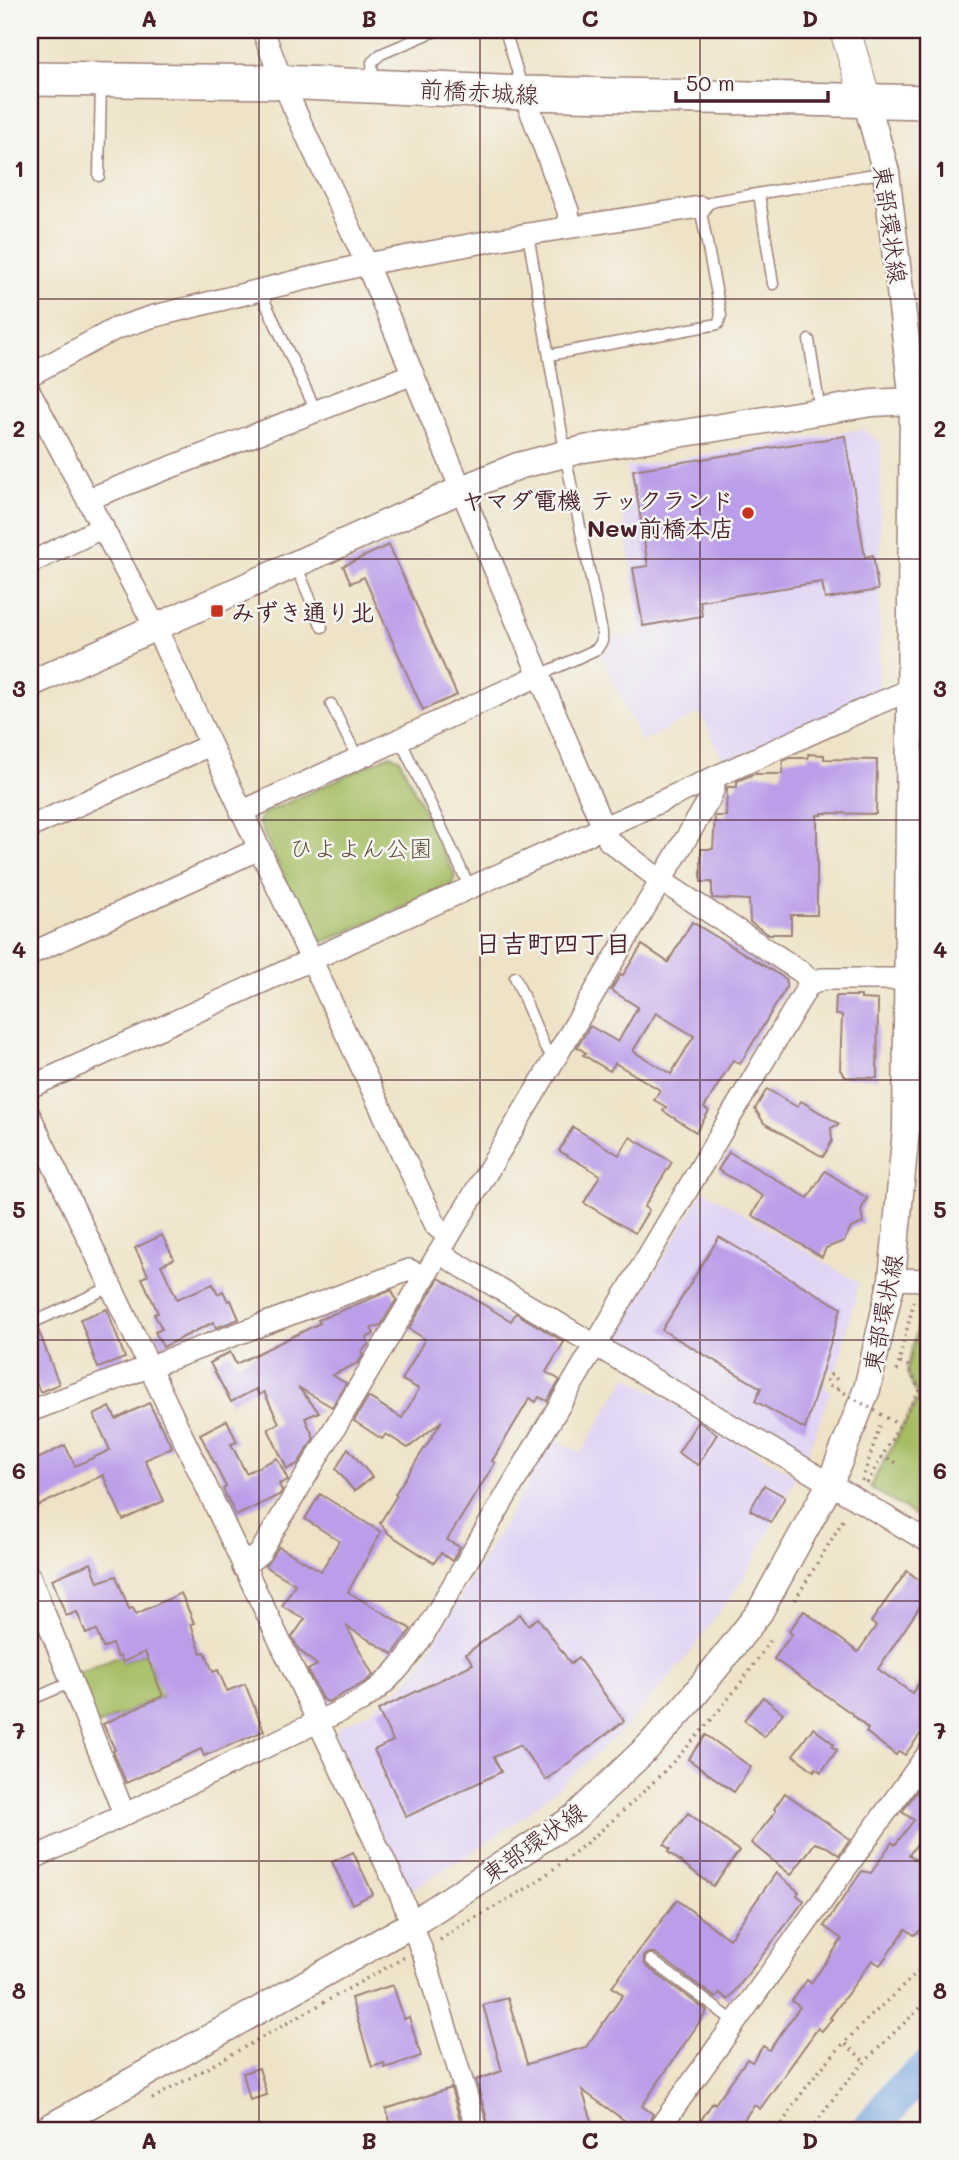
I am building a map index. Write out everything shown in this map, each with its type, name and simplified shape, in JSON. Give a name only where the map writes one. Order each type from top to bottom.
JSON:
[{"type":"main road","points":[[845,30],[866,100]]},
{"type":"main road","name":"前橋赤城線","points":[[30,79],[281,82],[524,93],[929,102]]},
{"type":"street","points":[[263,30],[281,82],[366,264],[462,489],[602,829],[609,841],[660,880],[800,971],[812,982]]},
{"type":"street","points":[[524,93],[568,211],[570,227]]},
{"type":"street","name":"東部環状線","points":[[45,2130],[412,1924],[574,1818],[649,1746],[688,1703],[759,1613],[830,1484],[867,1389],[892,1279],[919,978],[920,686],[913,401],[886,172],[866,100]]},
{"type":"street","points":[[30,375],[123,326],[263,289],[366,264],[528,234],[700,207]]},
{"type":"street","points":[[88,499],[413,374]]},
{"type":"street","points":[[30,392],[156,628],[443,1245],[593,1345],[929,1542]]},
{"type":"street","points":[[30,684],[518,466],[566,453],[820,411],[892,401],[913,401]]},
{"type":"street","points":[[30,563],[103,527]]},
{"type":"street","points":[[241,812],[538,676]]},
{"type":"street","points":[[30,1087],[920,686]]},
{"type":"street","points":[[30,827],[210,745]]},
{"type":"street","points":[[243,1567],[260,1553],[556,1057],[713,793],[712,779]]},
{"type":"street","points":[[30,954],[259,849]]},
{"type":"street","points":[[30,1860],[318,1723],[377,1690],[409,1658],[593,1345],[812,982],[822,979],[919,978]]},
{"type":"street","points":[[30,1116],[412,1924],[477,2130]]},
{"type":"street","points":[[30,1410],[409,1270],[425,1277]]},
{"type":"street","points":[[892,1279],[929,1280]]},
{"type":"street","points":[[30,1577],[124,1814]]},
{"type":"street","points":[[658,2130],[929,1752]]},
{"type":"lane","points":[[373,86],[372,62],[381,54],[438,30]]},
{"type":"lane","points":[[505,30],[524,93]]},
{"type":"lane","points":[[99,176],[101,80]]},
{"type":"lane","points":[[549,355],[718,324],[721,315],[700,207],[715,201],[886,172]]},
{"type":"lane","points":[[759,194],[773,284]]},
{"type":"lane","points":[[528,234],[566,453],[602,632],[602,641],[597,649],[538,676]]},
{"type":"lane","points":[[263,289],[266,304],[316,411]]},
{"type":"lane","points":[[809,340],[820,411]]},
{"type":"lane","points":[[296,564],[322,627]]},
{"type":"lane","points":[[331,704],[358,759]]},
{"type":"lane","points":[[400,739],[470,888]]},
{"type":"lane","points":[[515,977],[545,1048],[556,1057]]},
{"type":"lane","points":[[30,1324],[110,1287]]},
{"type":"lane","points":[[30,1700],[72,1682]]},
{"type":"lane","points":[[651,1960],[735,2022]]},
{"type":"path","points":[[899,1363],[908,1366],[920,1391],[929,1397]]},
{"type":"path","points":[[838,1381],[833,1375],[827,1380],[830,1386],[899,1425]]},
{"type":"path","points":[[863,1490],[920,1391]]},
{"type":"path","points":[[881,1457],[897,1463]]},
{"type":"path","points":[[779,2130],[804,2089],[929,1963]]},
{"type":"path","points":[[813,2130],[829,2106],[866,2063],[929,2000]]},
{"type":"path","points":[[846,2044],[866,2063]]},
{"type":"shaded area","points":[[862,429],[881,443],[879,690],[725,763],[700,713],[641,741],[601,654],[611,645],[610,639],[642,635],[621,504],[631,503],[626,467]]},
{"type":"shaded area","points":[[704,1190],[859,1283],[837,1369],[827,1371],[823,1377],[825,1387],[831,1391],[805,1459],[618,1347],[616,1336]]},
{"type":"shaded area","points":[[627,1376],[796,1476],[745,1576],[688,1656],[620,1733],[526,1815],[476,1850],[409,1891],[336,1738],[338,1728],[370,1711],[402,1687],[423,1660],[555,1438],[581,1453]]},
{"type":"green space","name":"ひよよん公園","points":[[390,755],[399,758],[455,876],[451,886],[322,943],[313,941],[259,823],[261,815]]},
{"type":"green space","points":[[929,1292],[929,1524],[870,1487],[920,1395],[915,1392],[907,1372],[925,1294]]},
{"type":"green space","points":[[149,1651],[154,1674],[170,1692],[94,1727],[73,1675],[120,1656],[123,1662]]},
{"type":"building","name":"ヤマダ電機 テックランド New前橋本店","points":[[845,436],[865,557],[873,555],[878,590],[825,599],[822,582],[700,601],[702,616],[643,626],[633,568],[648,566],[633,470]]},
{"type":"building","points":[[389,545],[457,695],[423,710],[364,577],[351,583],[343,566]]},
{"type":"building","points":[[808,754],[824,755],[824,759],[877,760],[876,814],[817,815],[817,915],[791,915],[791,934],[768,934],[750,922],[749,900],[712,898],[712,882],[701,882],[701,849],[713,849],[715,816],[726,816],[727,787],[737,787],[737,781],[754,774],[782,774],[783,761],[789,758],[808,758]]},
{"type":"building","points":[[692,922],[786,979],[786,988],[740,1064],[733,1060],[704,1108],[709,1111],[696,1132],[663,1111],[666,1107],[654,1100],[660,1090],[615,1063],[610,1071],[583,1055],[586,1053],[577,1047],[590,1026],[618,1042],[638,1007],[611,990],[642,945],[668,962]],"holes":[[[656,1013],[694,1036],[671,1074],[633,1051]]]},
{"type":"building","points":[[836,996],[861,996],[861,999],[878,1000],[877,1078],[846,1077],[840,1070],[842,1015],[835,1015]]},
{"type":"building","points":[[767,1089],[797,1107],[801,1101],[839,1124],[831,1128],[832,1141],[823,1157],[764,1123],[755,1109]]},
{"type":"building","points":[[573,1127],[619,1155],[630,1137],[672,1162],[644,1207],[649,1210],[635,1233],[584,1203],[600,1175],[559,1151]]},
{"type":"building","points":[[729,1152],[808,1198],[825,1171],[867,1198],[861,1210],[863,1223],[851,1228],[844,1241],[826,1248],[822,1257],[752,1215],[763,1196],[718,1170]]},
{"type":"building","points":[[162,1235],[174,1259],[161,1265],[177,1299],[213,1284],[218,1294],[223,1291],[228,1301],[231,1300],[239,1319],[216,1328],[214,1322],[163,1347],[155,1332],[162,1329],[154,1314],[158,1313],[142,1278],[148,1275],[135,1248]]},
{"type":"building","points":[[719,1237],[841,1308],[805,1429],[755,1401],[761,1388],[662,1330]]},
{"type":"building","points":[[439,1278],[511,1321],[516,1313],[564,1342],[546,1372],[560,1380],[547,1401],[539,1397],[536,1402],[530,1398],[492,1461],[495,1463],[447,1540],[460,1547],[452,1561],[441,1553],[434,1563],[389,1534],[380,1523],[397,1495],[395,1494],[442,1421],[408,1448],[386,1434],[382,1439],[354,1421],[368,1397],[402,1418],[419,1389],[402,1380],[425,1339],[409,1329]]},
{"type":"building","points":[[392,1290],[396,1300],[381,1325],[371,1328],[374,1334],[366,1338],[369,1344],[361,1352],[363,1355],[358,1363],[332,1375],[346,1383],[332,1407],[298,1387],[319,1412],[305,1418],[314,1438],[298,1464],[287,1469],[268,1429],[279,1423],[264,1392],[259,1395],[256,1389],[231,1402],[210,1363],[230,1352],[236,1364],[320,1323],[318,1320]]},
{"type":"building","points":[[107,1309],[125,1358],[98,1368],[80,1319]]},
{"type":"building","points":[[38,1329],[59,1384],[40,1392],[30,1366],[30,1332]]},
{"type":"building","points":[[149,1403],[172,1447],[145,1460],[164,1501],[123,1520],[103,1475],[30,1510],[30,1463],[65,1445],[75,1466],[110,1450],[94,1415],[110,1407],[116,1419]]},
{"type":"building","points":[[227,1420],[237,1442],[231,1444],[246,1473],[277,1458],[288,1480],[279,1484],[282,1491],[279,1495],[236,1516],[223,1489],[226,1487],[200,1434]]},
{"type":"building","points":[[698,1421],[717,1434],[698,1465],[678,1453]]},
{"type":"building","points":[[348,1448],[372,1477],[354,1491],[336,1469]]},
{"type":"building","points":[[764,1485],[785,1497],[771,1522],[750,1510]]},
{"type":"building","points":[[320,1494],[381,1532],[348,1592],[411,1629],[393,1654],[347,1627],[373,1675],[364,1683],[328,1702],[322,1699],[308,1670],[317,1665],[299,1650],[292,1637],[305,1619],[282,1606],[295,1584],[265,1566],[279,1547],[321,1571],[339,1541],[305,1519]]},
{"type":"building","points":[[91,1563],[98,1582],[116,1576],[129,1609],[133,1608],[136,1614],[181,1593],[194,1623],[191,1624],[201,1653],[205,1652],[213,1672],[218,1670],[227,1691],[245,1684],[264,1731],[204,1756],[201,1749],[126,1783],[103,1724],[163,1696],[145,1652],[123,1662],[120,1656],[117,1657],[112,1644],[103,1648],[96,1630],[86,1634],[77,1612],[66,1616],[52,1579]]},
{"type":"building","points":[[907,1571],[929,1587],[929,1593],[878,1669],[912,1693],[929,1668],[929,1722],[905,1755],[899,1751],[896,1755],[866,1732],[868,1729],[851,1713],[774,1659],[792,1634],[789,1631],[804,1611],[858,1652],[876,1626],[871,1622]]},
{"type":"building","points":[[520,1614],[528,1625],[538,1618],[571,1664],[578,1658],[624,1721],[546,1780],[520,1745],[494,1757],[501,1772],[406,1817],[374,1750],[393,1741],[378,1710],[473,1664],[466,1654]]},
{"type":"building","points":[[763,1697],[783,1713],[764,1737],[744,1720]]},
{"type":"building","points":[[813,1728],[834,1744],[832,1747],[837,1750],[821,1772],[816,1768],[814,1771],[793,1755]]},
{"type":"building","points":[[706,1735],[751,1767],[734,1792],[688,1759]]},
{"type":"building","points":[[929,1774],[929,1831],[927,1830],[909,1855],[929,1869],[929,1924],[914,1935],[906,1929],[880,1965],[872,1960],[830,2018],[832,2019],[822,2031],[818,2028],[760,2109],[754,2105],[737,2130],[716,2130],[701,2120],[747,2059],[752,2062],[763,2046],[769,2050],[800,2007],[792,2001],[807,1980],[811,1983],[842,1939],[824,1926],[862,1871],[871,1873],[892,1842],[895,1845],[914,1820],[902,1812]]},
{"type":"building","points":[[785,1793],[850,1839],[839,1855],[815,1843],[791,1875],[751,1843],[776,1811],[774,1809]]},
{"type":"building","points":[[688,1813],[739,1851],[713,1886],[668,1852],[670,1849],[664,1845]]},
{"type":"building","points":[[353,1852],[373,1894],[352,1904],[332,1862]]},
{"type":"building","points":[[776,1873],[799,1892],[797,1895],[804,1901],[728,2000],[720,1993],[716,1998],[655,1953],[644,1956],[646,1966],[707,2011],[642,2106],[653,2114],[645,2130],[638,2130],[582,2090],[595,2130],[490,2130],[476,2080],[502,2071],[483,2005],[508,1998],[527,2064],[586,2047],[623,1995],[612,1987],[677,1900],[729,1939]]},
{"type":"building","points":[[393,1985],[404,2019],[409,2017],[421,2056],[385,2068],[384,2063],[372,2067],[351,1998]]},
{"type":"building","points":[[259,2068],[267,2095],[250,2100],[243,2073]]},
{"type":"building","points":[[451,2088],[463,2130],[393,2130],[386,2109]]},
{"type":"waterway","points":[[870,2130],[900,2093],[929,2068]]},
{"type":"place","name":"ヤマダ電機 テックランド New前橋本店","points":[[748,513]]},
{"type":"place","name":"みずき通り北","points":[[217,611]]},
{"type":"district","name":"日吉町四丁目","points":[[553,943]]}]
